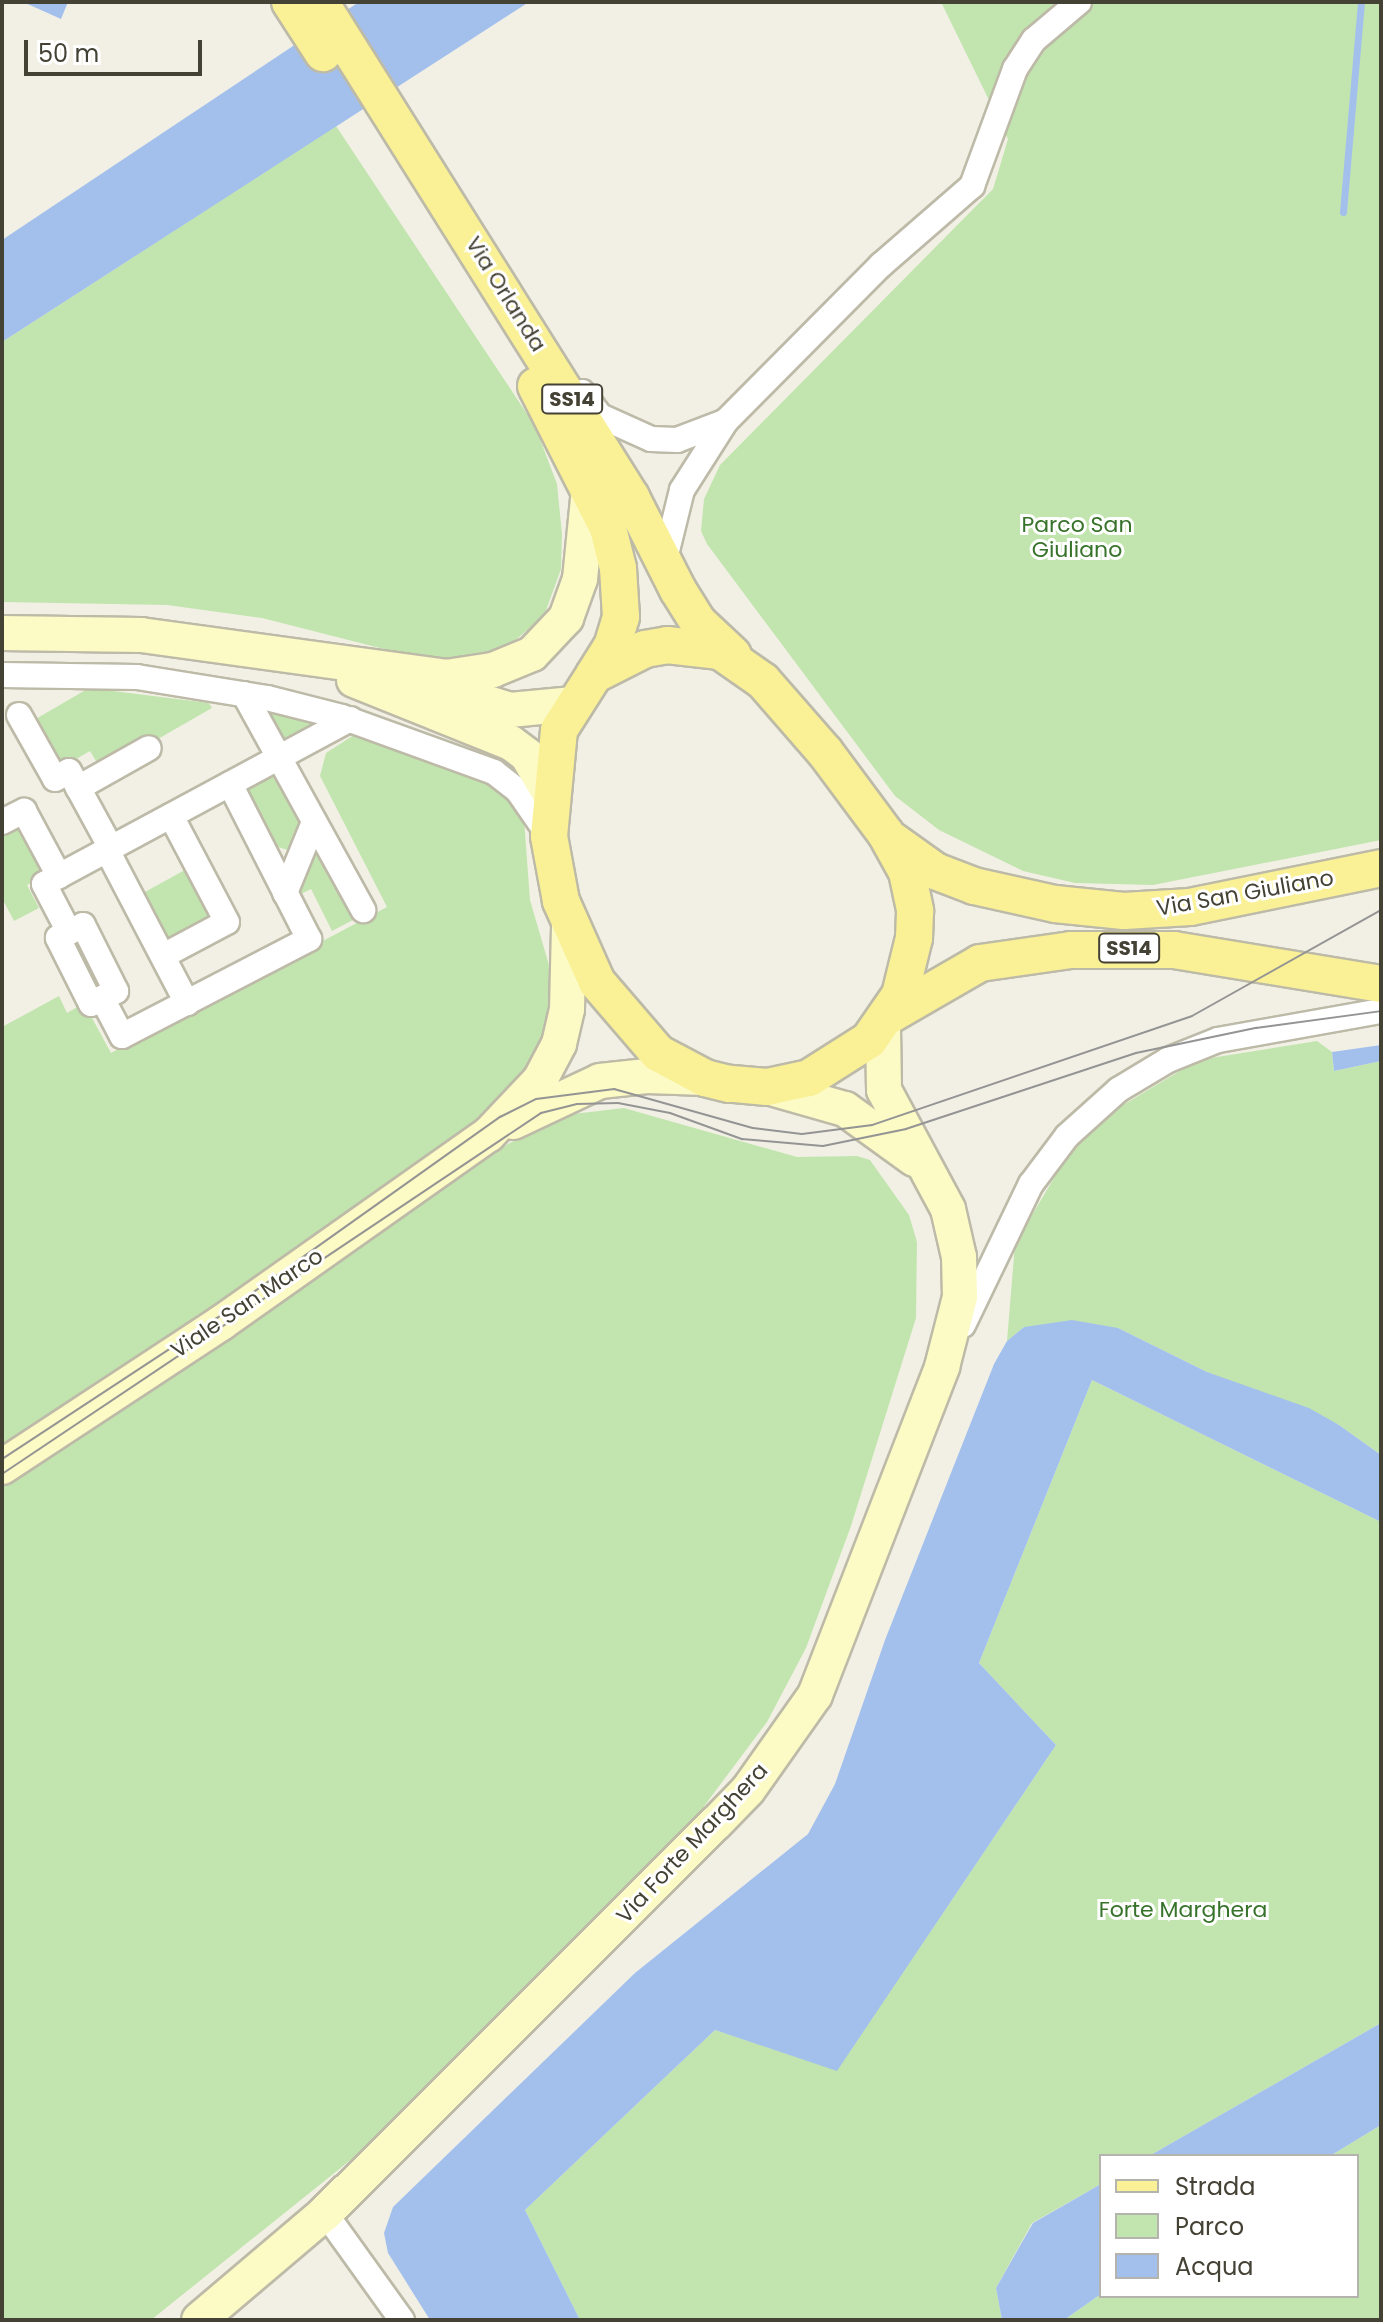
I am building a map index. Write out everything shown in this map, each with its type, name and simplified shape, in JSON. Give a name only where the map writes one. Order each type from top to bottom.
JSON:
[{"type":"main road","name":"Via Orlanda","points":[[301,4],[519,314],[665,559],[698,622],[744,663]]},
{"type":"main road","name":"Via Orlanda","points":[[391,136],[551,411],[608,528],[621,588],[618,630],[594,675]]},
{"type":"main road","name":"SS14","points":[[705,1078],[658,1053],[637,1034],[597,982],[569,926],[549,836],[550,794],[559,730],[571,704],[594,675],[645,649],[667,645],[720,651],[744,663],[787,705],[886,834]]},
{"type":"main road","name":"Via San Giuliano","points":[[886,834],[914,859],[953,879],[1055,904],[1124,911],[1190,907],[1381,868]]},
{"type":"main road","points":[[705,1078],[767,1087],[809,1078],[842,1061],[886,1020],[912,959],[915,911],[907,872],[886,834]]},
{"type":"main road","name":"Via San Giuliano","points":[[886,1020],[980,963],[1071,950],[1174,950],[1381,984]]},
{"type":"street","points":[[665,559],[682,490],[726,421],[881,265],[972,186],[1015,69],[1034,40],[1079,2]]},
{"type":"street","points":[[519,314],[539,328],[587,401],[614,425],[651,439],[677,440],[726,421]]},
{"type":"street","points":[[2,633],[141,635],[301,661],[389,671],[473,674],[512,664],[550,639],[566,618],[580,579],[589,489]]},
{"type":"street","points":[[301,661],[511,743],[527,755],[550,794]]},
{"type":"street","points":[[389,671],[510,710],[571,704]]},
{"type":"street","points":[[2,675],[122,676],[244,694],[350,719],[494,772],[518,791],[549,836]]},
{"type":"street","points":[[244,694],[363,910]]},
{"type":"street","points":[[19,715],[55,779],[69,771],[187,1003]]},
{"type":"street","points":[[230,784],[309,939],[122,1036],[102,998],[91,1004],[58,938],[69,932],[44,884],[350,719]]},
{"type":"street","points":[[78,788],[149,748]]},
{"type":"street","points":[[2,822],[24,811],[59,876]]},
{"type":"street","points":[[163,956],[227,922],[171,816]]},
{"type":"street","points":[[285,893],[314,822]]},
{"type":"street","name":"Viale San Marco","points":[[488,1135],[531,1092],[554,1057],[567,1009],[569,926]]},
{"type":"street","points":[[942,1367],[1031,1184],[1097,1106],[1142,1073],[1218,1040],[1381,1011]]},
{"type":"street","name":"Via Forte Marghera","points":[[199,2320],[325,2213],[715,1824],[796,1727],[852,1610],[942,1367],[961,1280],[952,1220],[884,1090],[886,1020]]},
{"type":"street","name":"Viale San Marco","points":[[2,1467],[221,1323],[488,1135],[600,1081],[647,1076],[705,1078]]},
{"type":"street","name":"Via Forte Marghera","points":[[767,1087],[845,1109],[898,1144],[936,1185]]},
{"type":"street","points":[[325,2213],[402,2320]]},
{"type":"green space","name":"Parco San Giuliano","points":[[941,2],[1381,2],[1381,840],[1153,885],[1075,883],[1023,871],[939,830],[895,796],[707,544],[701,531],[704,499],[720,465],[993,189],[1008,139]]},
{"type":"green space","points":[[336,126],[535,426],[557,484],[562,534],[561,569],[544,616],[506,648],[469,658],[427,660],[262,618],[167,605],[2,602],[2,342]]},
{"type":"green space","points":[[89,688],[209,703],[212,708],[102,771],[90,751],[61,768],[34,720]]},
{"type":"green space","points":[[268,708],[328,721],[290,742],[284,740]]},
{"type":"green space","points":[[357,733],[507,790],[524,819],[530,900],[553,979],[554,1031],[502,1112],[2,1452],[2,1027],[59,996],[67,1013],[84,1003],[111,1053],[387,907],[320,776],[326,753]]},
{"type":"green space","points":[[273,775],[279,777],[303,821],[291,851],[268,844],[240,793]]},
{"type":"green space","points":[[24,818],[52,872],[27,885],[39,908],[14,921],[3,900],[2,830]]},
{"type":"green space","points":[[314,840],[355,919],[332,931],[311,889],[293,898]]},
{"type":"green space","points":[[192,866],[221,918],[168,948],[139,896]]},
{"type":"green space","points":[[1317,1041],[1332,1052],[1334,1071],[1381,1061],[1381,1455],[1339,1425],[1207,1372],[1118,1328],[1024,1327],[1007,1341],[1015,1244],[1064,1161],[1090,1133],[1118,1108],[1198,1060]]},
{"type":"green space","points":[[624,1108],[797,1157],[857,1156],[870,1160],[909,1215],[917,1242],[916,1318],[851,1526],[806,1648],[767,1722],[696,1817],[373,2142],[151,2320],[2,2320],[2,1482],[508,1144],[564,1115]]},
{"type":"green space","name":"Forte Marghera","points":[[1092,1380],[1381,1522],[1381,2023],[1152,2154],[1099,2154],[1099,2185],[1032,2223],[996,2288],[1002,2320],[580,2320],[525,2210],[715,2030],[837,2070],[1056,1745],[979,1663]]},
{"type":"green space","points":[[1381,2125],[1381,2320],[1064,2320],[1099,2295],[1099,2298],[1359,2298],[1359,2154],[1333,2154]]},
{"type":"water","points":[[23,2],[68,2],[61,19]]},
{"type":"water","points":[[359,2],[529,2],[2,342],[2,240]]},
{"type":"water","points":[[1381,1045],[1381,1061],[1334,1071],[1332,1052]]},
{"type":"water","points":[[1072,1320],[1118,1328],[1207,1372],[1309,1408],[1339,1425],[1381,1455],[1381,1522],[1092,1380],[979,1663],[1056,1745],[837,2071],[715,2030],[525,2210],[580,2320],[430,2320],[388,2253],[384,2233],[393,2207],[635,1973],[808,1834],[835,1784],[885,1640],[994,1364],[1007,1341],[1024,1327]]},
{"type":"water","points":[[1381,2023],[1381,2125],[1333,2154],[1152,2154]]},
{"type":"water","points":[[1099,2185],[1099,2295],[1064,2320],[1002,2320],[996,2288],[1033,2223]]},
{"type":"waterway","points":[[1343,212],[1361,2]]},
{"type":"tram line","points":[[2,1459],[217,1318],[500,1117],[536,1099],[614,1089],[753,1128],[802,1134],[872,1125],[1192,1016],[1381,910]]},
{"type":"tram line","points":[[2,1474],[541,1113],[577,1104],[618,1103],[670,1113],[742,1139],[823,1146],[906,1129],[1136,1053],[1256,1028],[1381,1011]]}]
